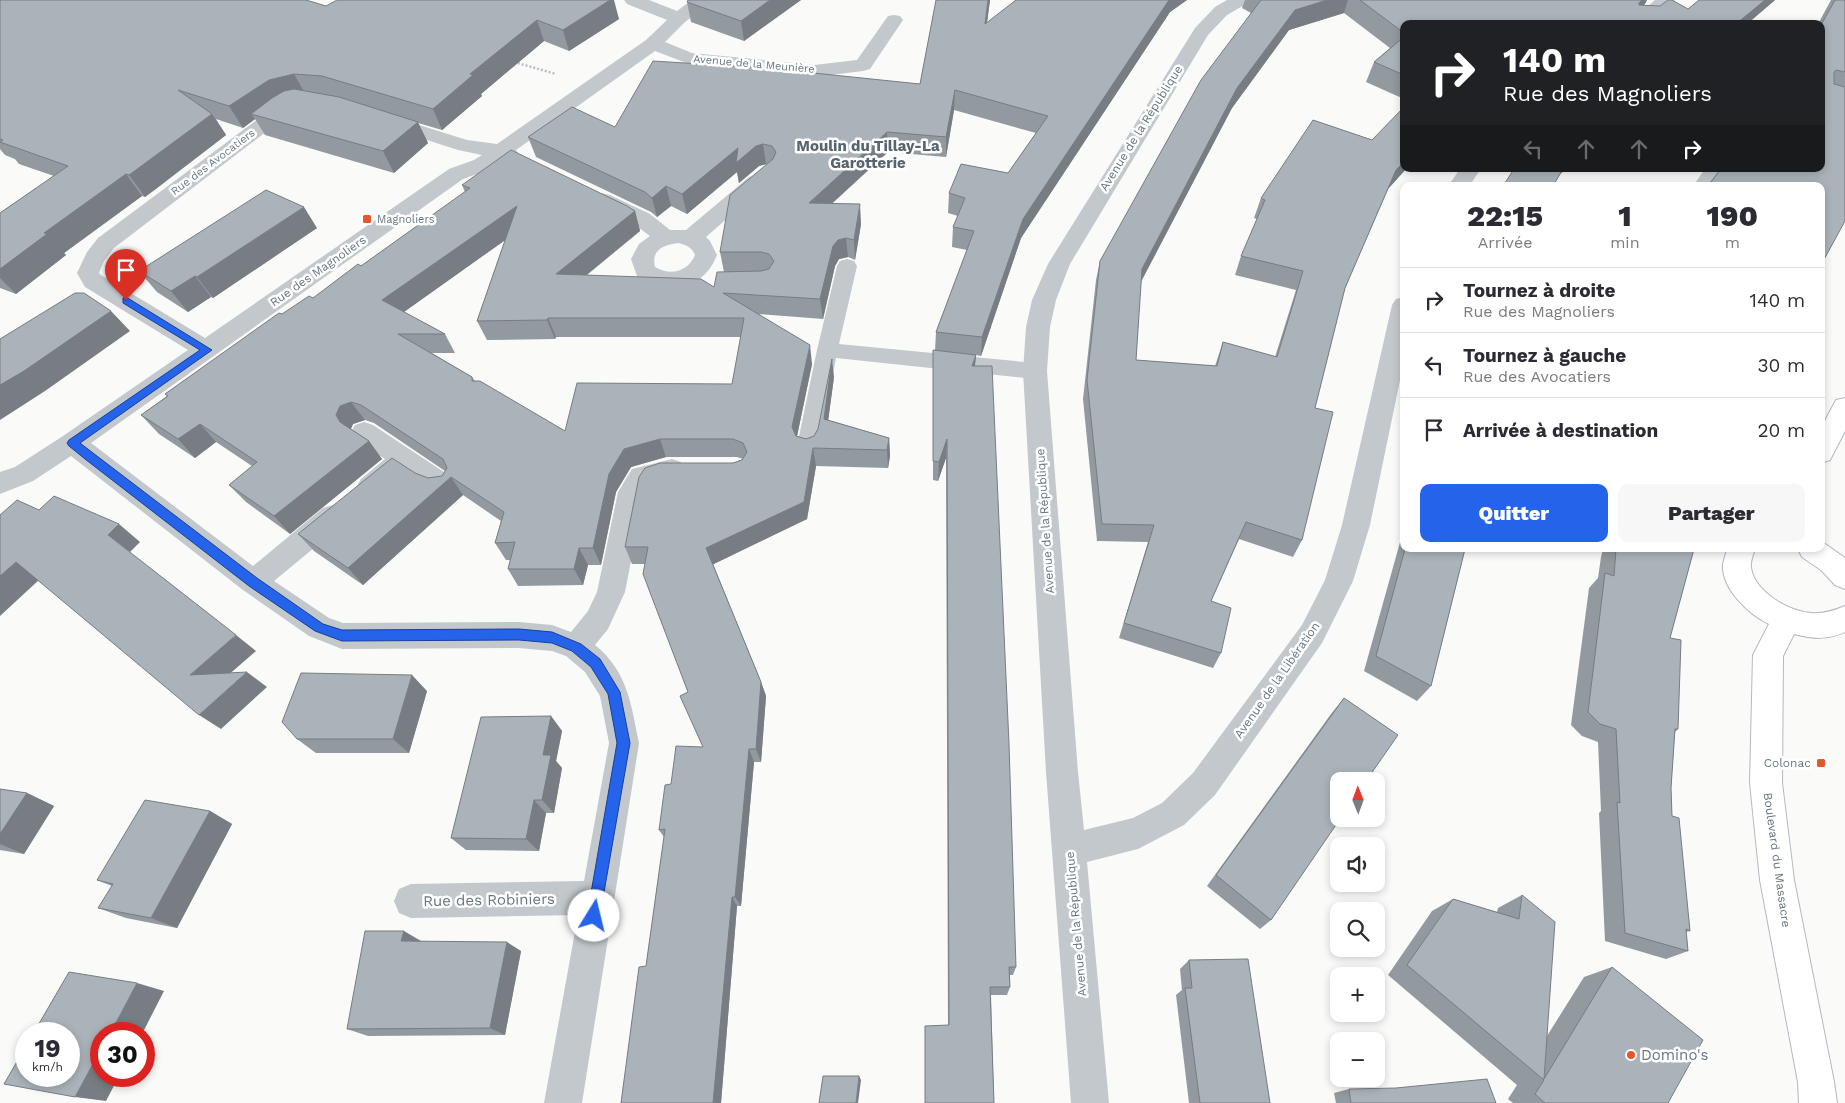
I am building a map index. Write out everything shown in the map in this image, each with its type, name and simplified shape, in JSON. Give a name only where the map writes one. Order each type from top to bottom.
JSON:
[{"type":"main road","points":[[1825,445],[1845,407]]},
{"type":"main road","points":[[1740,552],[1737,560],[1737,569],[1744,585],[1767,608],[1787,620],[1807,626],[1823,627],[1839,623],[1845,619]]},
{"type":"main road","points":[[1817,552],[1832,562],[1845,577]]},
{"type":"main road","name":"Boulevard du Massacre","points":[[1787,620],[1768,655],[1766,783],[1777,880],[1816,1082],[1818,1103]]},
{"type":"street","points":[[633,0],[679,18]]},
{"type":"street","name":"Rue des Magnoliers","points":[[0,483],[24,474],[72,443],[456,174],[481,165],[653,44],[679,18],[704,0]]},
{"type":"street","name":"Avenue de la République","points":[[1090,1103],[1070,850],[1061,762],[1035,371],[1038,328],[1044,300],[1068,245],[1201,32],[1220,11],[1240,0]]},
{"type":"street","points":[[1642,20],[1666,0]]},
{"type":"street","name":"Avenue de la Meunière","points":[[653,44],[690,58],[814,71],[863,65],[894,20]]},
{"type":"street","name":"Rue des Avocatiers","points":[[207,350],[93,281],[88,273],[91,263],[96,253],[106,243],[277,114],[289,108],[313,103]]},
{"type":"street","points":[[371,116],[465,146],[501,151],[526,164]]},
{"type":"street","points":[[1461,182],[1469,172]]},
{"type":"street","points":[[691,238],[767,173]]},
{"type":"street","points":[[589,193],[642,219],[667,238]]},
{"type":"street","points":[[681,278],[698,270],[706,257],[703,246],[691,238],[678,236],[652,244],[645,251],[642,265],[649,274],[659,278],[681,278],[715,282]]},
{"type":"street","name":"Avenue de la Libération","points":[[1070,850],[1138,833],[1173,814],[1204,784],[1312,634],[1339,582],[1356,525],[1400,323]]},
{"type":"street","points":[[364,432],[444,485]]},
{"type":"street","points":[[72,443],[253,582],[319,627],[342,636],[519,635],[552,638],[576,647],[595,663],[614,692],[624,743],[563,1103]]},
{"type":"street","points":[[253,582],[404,459]]},
{"type":"street","points":[[576,647],[598,620],[611,592],[631,492],[641,476],[666,469],[693,469]]},
{"type":"street","name":"Rue des Robiniers","points":[[411,901],[597,898]]},
{"type":"lane","points":[[808,446],[827,350],[847,266]]},
{"type":"lane","points":[[827,350],[1035,371]]},
{"type":"path","points":[[508,60],[594,85]]},
{"type":"building","points":[[0,0],[306,0],[326,6],[337,0],[610,0],[563,30],[537,20],[470,74],[473,75],[433,109],[322,76],[294,74],[269,80],[229,106],[178,90],[212,114],[129,175],[126,174],[44,233],[47,234],[0,269],[0,213],[68,166],[0,142],[3,140],[0,139]]},
{"type":"building","points":[[688,0],[770,0],[741,21],[687,2]]},
{"type":"building","points":[[936,0],[988,0],[985,24],[1016,0],[1169,0],[1023,219],[982,337],[936,332],[974,231],[953,227],[965,198],[949,193],[961,164],[1008,173],[1048,116],[955,90],[946,137],[887,132],[809,203],[860,204],[854,240],[846,238],[838,240],[833,246],[820,299],[723,293],[810,345],[792,427],[796,436],[806,439],[814,436],[818,429],[832,359],[824,419],[889,438],[887,450],[813,448],[804,502],[706,548],[761,682],[756,749],[749,749],[735,897],[732,897],[713,1103],[621,1103],[639,967],[646,966],[665,829],[659,830],[665,785],[671,784],[676,746],[703,747],[680,696],[688,692],[643,574],[648,547],[625,547],[639,477],[645,468],[660,463],[733,463],[742,460],[747,452],[743,443],[733,439],[660,439],[624,449],[609,474],[593,548],[579,548],[574,569],[508,569],[515,542],[495,543],[504,512],[451,477],[348,568],[298,534],[392,458],[415,473],[428,478],[442,476],[447,468],[443,459],[361,405],[351,402],[340,406],[336,415],[340,422],[369,441],[274,516],[229,485],[257,462],[200,424],[178,439],[141,415],[168,396],[165,394],[279,313],[282,314],[309,296],[313,298],[358,264],[361,266],[470,188],[462,185],[511,150],[635,211],[556,274],[701,279],[714,287],[717,272],[761,271],[769,269],[774,261],[769,254],[761,252],[720,252],[730,195],[773,159],[776,152],[772,146],[763,144],[756,146],[736,163],[738,148],[682,194],[666,186],[652,198],[645,192],[528,137],[572,107],[615,127],[653,61],[765,68],[920,84]],"holes":[[[517,206],[477,321],[547,320],[548,318],[744,318],[732,384],[577,383],[565,431],[480,381],[472,381],[472,377],[398,334],[445,334],[382,300]]]},
{"type":"building","points":[[1261,0],[1327,0],[1295,10],[1237,88],[1142,269],[1136,360],[1217,366],[1223,342],[1277,357],[1303,271],[1241,256],[1265,200],[1261,198],[1313,120],[1372,140],[1400,111],[1400,166],[1396,170],[1345,288],[1315,408],[1333,412],[1302,540],[1246,522],[1211,601],[1231,608],[1221,653],[1124,623],[1154,525],[1102,524],[1087,380],[1100,261],[1201,80]]},
{"type":"building","points":[[1360,0],[1642,0],[1639,5],[1660,6],[1668,0],[1672,0],[1688,9],[1699,0],[1765,0],[1741,20],[1400,20],[1400,30]]},
{"type":"building","points":[[1835,0],[1845,0],[1845,72],[1836,70],[1834,72],[1834,84],[1845,87],[1845,221],[1825,258],[1825,182],[1711,182],[1718,172],[1825,172],[1824,20]]},
{"type":"building","points":[[1400,40],[1400,73],[1374,62]]},
{"type":"building","points":[[294,89],[339,97],[418,122],[383,151],[251,114],[284,91]]},
{"type":"building","points":[[1512,172],[1561,172],[1555,182],[1506,182]]},
{"type":"building","points":[[266,190],[304,207],[197,277],[195,276],[171,291],[139,271]]},
{"type":"building","points":[[75,293],[84,293],[111,311],[24,371],[0,385],[0,339]]},
{"type":"building","points":[[933,350],[976,355],[972,366],[992,366],[1009,744],[1016,967],[1009,967],[1010,987],[990,987],[994,1103],[925,1103],[925,1026],[949,1025],[947,439],[939,462],[933,461]]},
{"type":"building","points":[[54,496],[119,524],[108,535],[236,635],[190,675],[247,672],[199,715],[16,562],[0,576],[0,515],[17,500],[39,510]]},
{"type":"building","points":[[1404,552],[1464,552],[1431,686],[1376,656]]},
{"type":"building","points":[[1616,552],[1693,552],[1670,638],[1681,640],[1678,729],[1675,729],[1671,788],[1672,816],[1679,818],[1690,931],[1686,929],[1688,951],[1625,933],[1617,802],[1620,803],[1616,729],[1600,724],[1588,712],[1605,573],[1614,576]]},
{"type":"building","points":[[301,673],[412,675],[393,739],[297,739],[282,722]]},
{"type":"building","points":[[1344,698],[1398,735],[1372,772],[1330,772],[1330,828],[1334,828],[1271,920],[1216,875]]},
{"type":"building","points":[[551,716],[543,755],[551,755],[542,800],[534,800],[526,839],[451,838],[481,717]]},
{"type":"building","points":[[0,789],[27,793],[0,834]]},
{"type":"building","points":[[145,800],[210,811],[151,918],[98,908],[113,884],[97,880]]},
{"type":"building","points":[[1522,895],[1555,922],[1544,1079],[1612,967],[1703,1040],[1668,1103],[1545,1103],[1535,1094],[1544,1080],[1407,965],[1453,899],[1519,919]]},
{"type":"building","points":[[365,931],[404,931],[401,941],[507,942],[490,1028],[347,1029]]},
{"type":"building","points":[[1248,959],[1270,1103],[1200,1103],[1185,988],[1192,988],[1189,960]]},
{"type":"building","points":[[69,972],[137,983],[116,1022],[90,1022],[90,1069],[75,1097],[20,1087],[80,1087],[80,1022],[40,1022]]},
{"type":"building","points":[[15,1065],[15,1086],[4,1084]]},
{"type":"building","points":[[823,1076],[859,1076],[856,1103],[819,1103]]},
{"type":"building","points":[[1487,1079],[1496,1103],[1351,1103],[1349,1089],[1396,1088]]},
{"type":"place","name":"Magnoliers","points":[[367,219]]},
{"type":"place","name":"Colonac","points":[[1821,763]]},
{"type":"place","name":"Domino's","points":[[1631,1055]]},
{"type":"district","name":"Moulin du Tillay-La Garotterie","points":[[868,154]]},
{"type":"route","points":[[126,300],[207,350],[72,443],[253,582],[319,627],[342,636],[519,635],[552,638],[576,647],[595,663],[614,692],[624,743],[594,916]]}]
